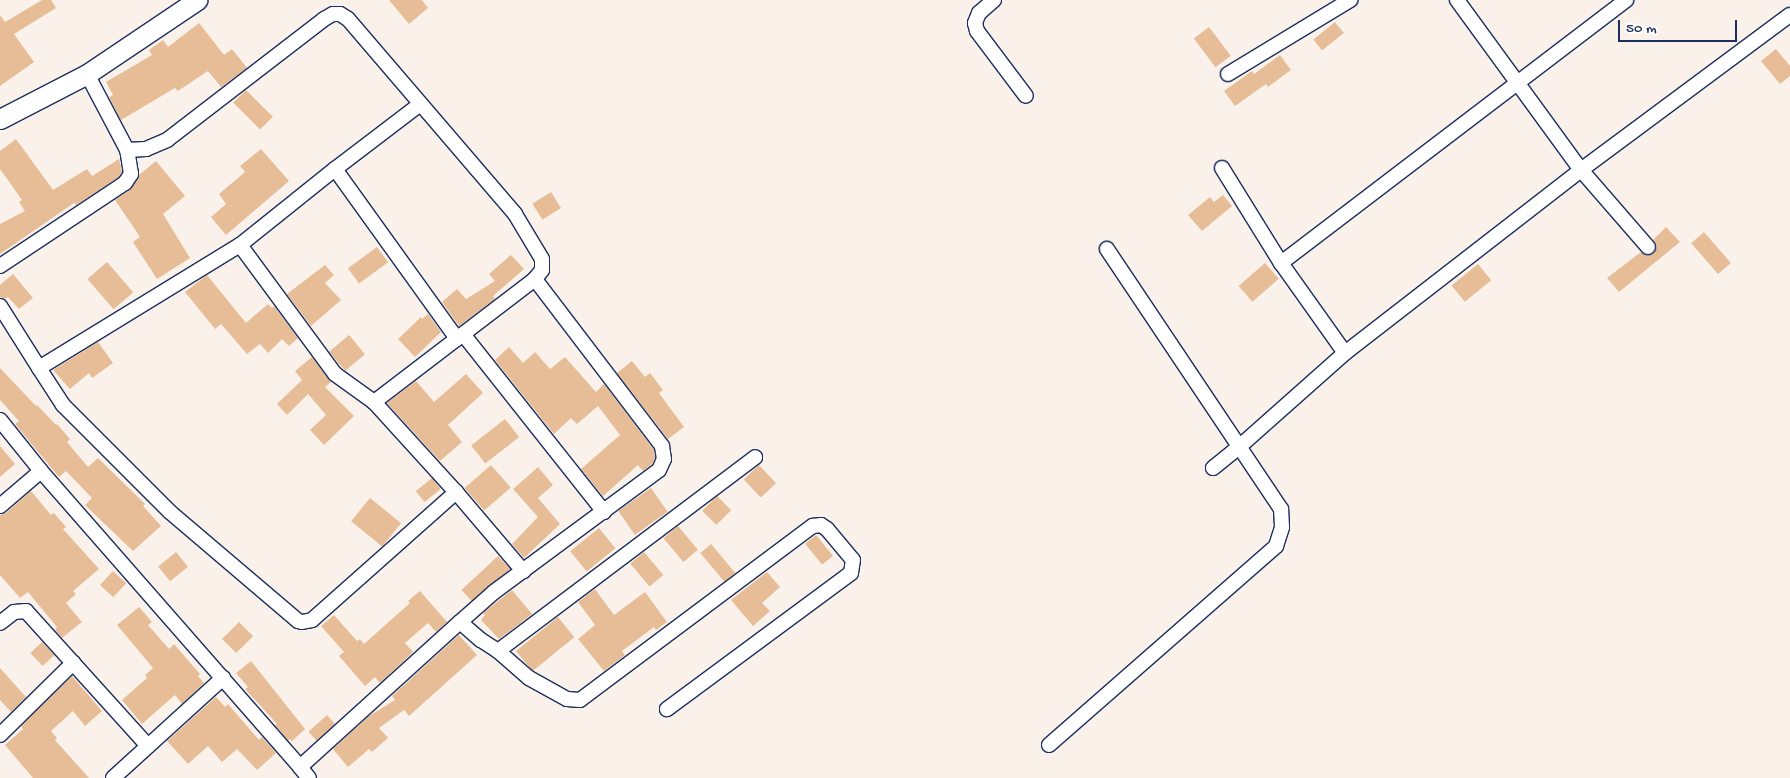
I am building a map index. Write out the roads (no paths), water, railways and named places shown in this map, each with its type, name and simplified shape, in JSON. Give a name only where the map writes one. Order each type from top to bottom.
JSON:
[{"type":"main road","points":[[0,119],[87,74],[197,0]]},
{"type":"street","points":[[994,0],[979,13],[975,23],[977,31],[1026,96]]},
{"type":"street","points":[[1228,74],[1350,0]]},
{"type":"street","points":[[1457,0],[1581,170],[1648,247]]},
{"type":"street","points":[[1281,263],[1626,0]]},
{"type":"street","points":[[127,150],[146,149],[167,140],[333,14],[340,14],[348,19],[515,214],[542,259],[542,270],[535,279],[374,402]]},
{"type":"street","points":[[1212,468],[1240,447],[1345,353],[1581,170],[1790,16]]},
{"type":"street","points":[[0,266],[125,183],[131,174],[127,150],[87,74]]},
{"type":"street","points":[[39,368],[240,245],[419,104]]},
{"type":"street","points":[[1222,168],[1281,263],[1345,353]]},
{"type":"street","points":[[335,169],[460,336],[604,512]]},
{"type":"street","points":[[240,245],[335,374],[374,402],[456,492],[523,572]]},
{"type":"street","points":[[1049,744],[1276,546],[1282,527],[1281,509],[1107,249]]},
{"type":"street","points":[[300,766],[460,622],[659,470],[664,459],[662,446],[535,279]]},
{"type":"street","points":[[0,306],[63,405],[170,512],[302,622],[312,620],[456,492]]},
{"type":"street","points":[[0,420],[41,471],[309,778]]},
{"type":"street","points":[[498,651],[755,457]]},
{"type":"street","points":[[0,506],[41,471]]},
{"type":"street","points":[[460,622],[529,678],[567,699],[580,700],[813,526],[821,525],[827,529],[853,560],[851,573],[668,709]]},
{"type":"street","points":[[0,622],[14,612],[26,611],[148,746]]},
{"type":"street","points":[[0,735],[72,663]]},
{"type":"street","points":[[113,778],[223,678]]}]
